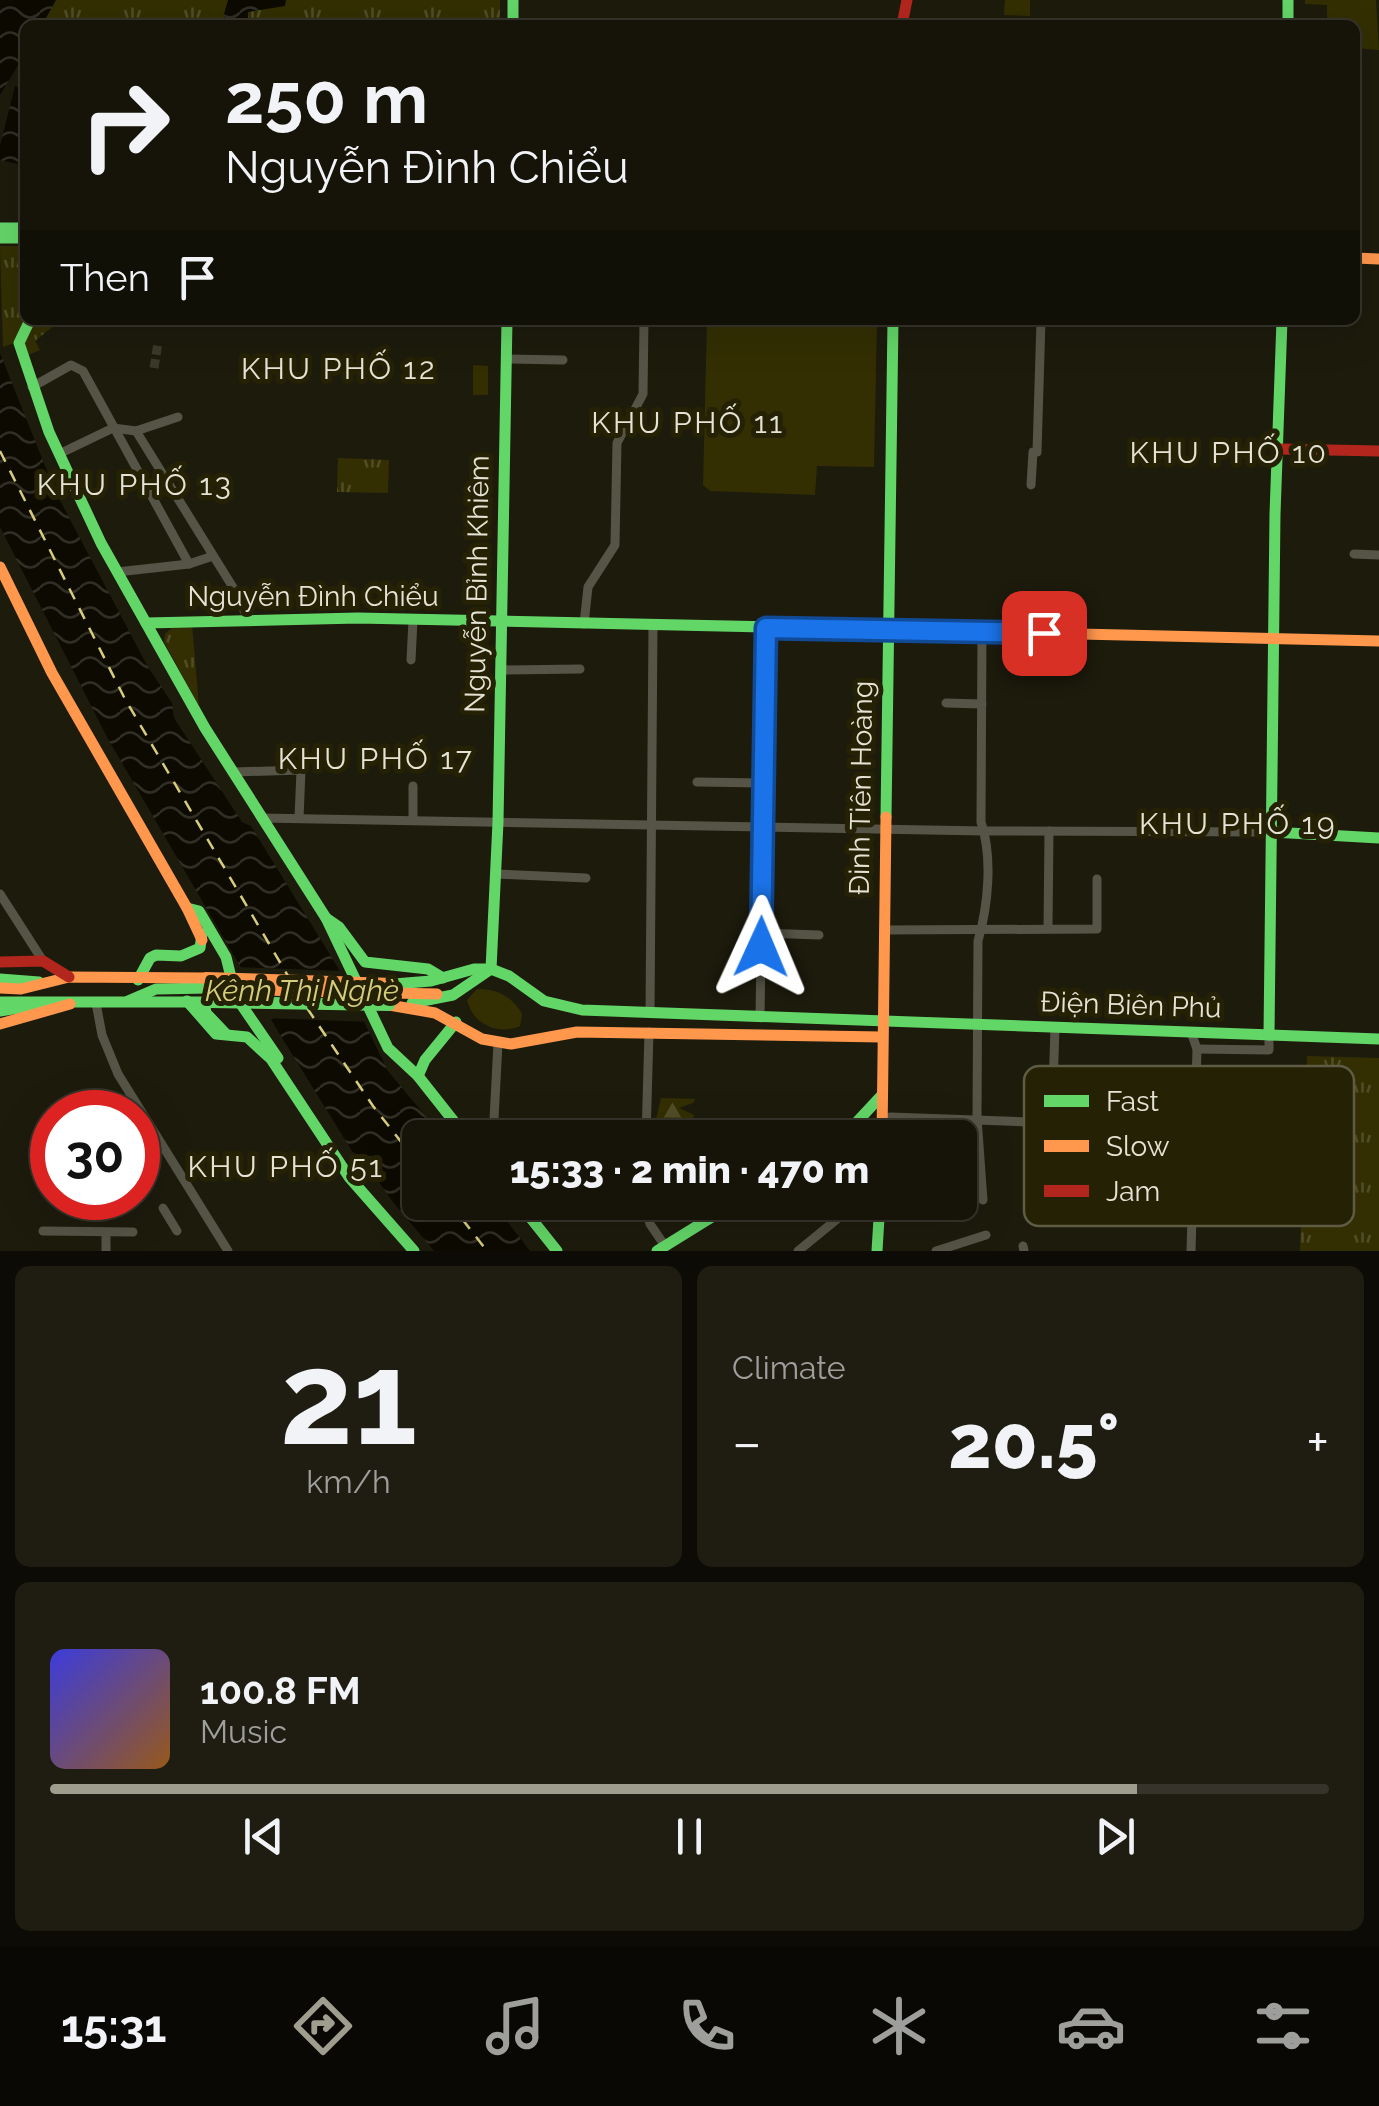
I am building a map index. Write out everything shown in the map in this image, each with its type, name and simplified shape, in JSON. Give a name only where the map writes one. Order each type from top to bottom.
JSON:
[{"type":"main road","points":[[28,325],[19,346],[32,387],[59,454],[117,572],[261,818],[326,918],[388,1048],[418,1076],[452,1120]]},
{"type":"main road","name":"Nguyễn Bỉnh Khiêm","points":[[490,969],[498,822],[507,325]]},
{"type":"main road","name":"Đinh Tiên Hoàng","points":[[882,1120],[893,325]]},
{"type":"main road","points":[[1269,1035],[1282,325]]},
{"type":"main road","points":[[1279,449],[1379,451]]},
{"type":"main road","points":[[0,568],[52,673],[187,908],[205,935],[219,943]]},
{"type":"main road","name":"Nguyễn Đình Chiểu","points":[[146,623],[413,620],[1379,640]]},
{"type":"main road","points":[[1272,832],[1379,838]]},
{"type":"main road","points":[[187,908],[199,911],[219,943],[232,972],[236,997],[276,1054],[282,1076]]},
{"type":"main road","points":[[326,918],[340,927],[365,962],[428,969],[443,978]]},
{"type":"main road","points":[[138,980],[143,962],[152,955],[192,955],[205,935]]},
{"type":"main road","points":[[0,962],[43,961],[69,976]]},
{"type":"main road","points":[[394,998],[474,968],[490,969]]},
{"type":"main road","points":[[126,1002],[156,989],[394,998],[453,995],[490,969]]},
{"type":"main road","name":"Điện Biên Phủ","points":[[490,969],[561,1007],[1379,1038]]},
{"type":"main road","points":[[0,988],[21,988],[69,976],[138,980],[208,992],[394,998],[498,1043],[518,1044],[566,1032],[882,1037]]},
{"type":"main road","points":[[0,979],[38,982]]},
{"type":"main road","points":[[0,1002],[187,1001],[208,992]]},
{"type":"main road","points":[[208,992],[206,1013],[226,1034]]},
{"type":"main road","points":[[187,1001],[216,1034],[253,1040],[282,1076],[350,1178],[414,1251]]},
{"type":"main road","points":[[0,1011],[45,1002]]},
{"type":"main road","points":[[0,1024],[73,1004]]},
{"type":"main road","points":[[852,1020],[852,1038]]},
{"type":"main road","points":[[418,1076],[424,1057],[446,1038],[456,1022]]},
{"type":"main road","points":[[859,1120],[882,1095]]},
{"type":"main road","points":[[532,1220],[557,1251]]},
{"type":"main road","points":[[663,1249],[708,1220]]},
{"type":"main road","points":[[878,1251],[879,1220]]},
{"type":"street","points":[[584,624],[588,587],[615,546],[617,442],[641,400],[644,325]]},
{"type":"street","points":[[1031,485],[1033,452],[1037,452],[1041,325]]},
{"type":"street","points":[[506,359],[564,360]]},
{"type":"street","points":[[32,387],[71,365],[83,371],[189,564]]},
{"type":"street","points":[[59,454],[113,428],[136,430],[178,417]]},
{"type":"street","points":[[136,430],[234,589],[248,619]]},
{"type":"street","points":[[141,480],[160,470]]},
{"type":"street","points":[[160,514],[181,504]]},
{"type":"street","points":[[1354,554],[1379,555]]},
{"type":"street","points":[[117,572],[189,564],[213,556]]},
{"type":"street","points":[[411,660],[413,620]]},
{"type":"street","points":[[650,1013],[654,625]]},
{"type":"street","points":[[760,1017],[766,628]]},
{"type":"street","points":[[982,632],[981,822],[986,837],[985,922],[978,941],[977,1118],[984,1200]]},
{"type":"street","points":[[500,670],[580,669]]},
{"type":"street","points":[[946,703],[982,704]]},
{"type":"street","points":[[234,772],[300,770],[299,818]]},
{"type":"street","points":[[697,782],[763,784]]},
{"type":"street","points":[[413,786],[413,820]]},
{"type":"street","points":[[261,818],[1272,832]]},
{"type":"street","points":[[1048,928],[1049,831]]},
{"type":"street","points":[[496,874],[586,878]]},
{"type":"street","points":[[884,930],[1097,930],[1097,879]]},
{"type":"street","points":[[0,894],[43,961]]},
{"type":"street","points":[[761,933],[820,934]]},
{"type":"street","points":[[96,1003],[102,1036],[118,1074],[228,1251]]},
{"type":"street","points":[[1054,1066],[1055,1027]]},
{"type":"street","points":[[646,1120],[649,1032]]},
{"type":"street","points":[[1190,1032],[1197,1049],[1197,1066]]},
{"type":"street","points":[[1197,1049],[1269,1050],[1269,1035]]},
{"type":"street","points":[[494,1120],[498,1043]]},
{"type":"street","points":[[887,1120],[1024,1120]]},
{"type":"street","points":[[162,1208],[177,1232]]},
{"type":"street","points":[[649,1220],[663,1249]]},
{"type":"street","points":[[798,1251],[836,1220]]},
{"type":"street","points":[[1191,1251],[1192,1226]]},
{"type":"street","points":[[43,1231],[133,1232]]},
{"type":"street","points":[[106,1233],[106,1251]]},
{"type":"street","points":[[936,1251],[986,1236]]},
{"type":"green space","points":[[56,0],[500,0],[500,20],[45,20]]},
{"type":"green space","points":[[1005,0],[1030,0],[1030,16],[1004,15]]},
{"type":"green space","points":[[1305,0],[1376,0],[1379,50],[1360,48],[1360,20],[1327,20],[1327,5],[1305,4]]},
{"type":"green space","points":[[0,246],[20,246],[23,325],[14,343],[3,347]]},
{"type":"green space","points":[[31,325],[55,325],[35,341],[40,350],[28,355],[23,340]]},
{"type":"green space","points":[[707,325],[877,325],[874,467],[817,466],[815,495],[710,491],[703,485]]},
{"type":"green space","points":[[473,365],[488,366],[488,395],[473,395]]},
{"type":"green space","points":[[338,458],[389,460],[388,493],[337,492]]},
{"type":"green space","points":[[176,624],[192,625],[199,706],[164,642],[165,634]]},
{"type":"green space","points":[[477,989],[509,998],[522,1014],[520,1026],[494,1028],[480,1021],[467,1000]]},
{"type":"green space","points":[[1307,1056],[1379,1058],[1379,1251],[1300,1251],[1301,1226],[1354,1226],[1354,1066],[1307,1066]]},
{"type":"green space","points":[[661,1098],[695,1099],[679,1108],[694,1115],[693,1120],[656,1120]]},
{"type":"water","points":[[0,0],[56,0],[45,20],[20,20],[20,62],[0,95]]},
{"type":"water","points":[[228,0],[286,0],[285,6],[248,12],[248,20],[225,20]]},
{"type":"water","points":[[15,86],[20,87],[20,165],[0,160]]},
{"type":"water","name":"Kênh Thị Nghè","points":[[0,353],[55,491],[148,667],[172,703],[174,718],[242,822],[251,826],[337,966],[388,1071],[429,1120],[402,1120],[402,1213],[364,1161],[352,1151],[279,1033],[108,739],[0,527]]},
{"type":"water","name":"Kênh Thị Nghè","points":[[408,1220],[506,1220],[530,1251],[434,1251]]},
{"type":"pier","points":[[237,967],[345,971],[370,1022],[265,1018]]},
{"type":"ferry route","points":[[0,451],[125,699],[288,976]]},
{"type":"ferry route","points":[[307,1008],[402,1143]]},
{"type":"ferry route","points":[[463,1220],[487,1251]]},
{"type":"tunnel","points":[[154,368],[158,343]]},
{"type":"traffic: fast","points":[[513,0],[513,20]]},
{"type":"traffic: fast","points":[[1288,0],[1288,20]]},
{"type":"traffic: fast","points":[[0,228],[20,228]]},
{"type":"traffic: fast","points":[[0,238],[20,238]]},
{"type":"traffic: fast","points":[[28,325],[19,343],[49,432],[101,543],[205,728],[326,918],[388,1048],[418,1076],[453,1120]]},
{"type":"traffic: fast","points":[[491,969],[498,822],[507,325]]},
{"type":"traffic: fast","points":[[886,817],[893,325]]},
{"type":"traffic: fast","points":[[1269,1035],[1275,514],[1282,325]]},
{"type":"traffic: fast","points":[[146,623],[358,618],[907,630]]},
{"type":"traffic: fast","points":[[1272,832],[1379,838]]},
{"type":"traffic: fast","points":[[187,908],[199,911],[226,957],[236,997],[278,1058]]},
{"type":"traffic: fast","points":[[326,918],[339,927],[365,962],[428,969],[443,978]]},
{"type":"traffic: fast","points":[[138,980],[150,958],[181,956],[200,948],[202,934]]},
{"type":"traffic: fast","points":[[394,984],[491,969],[509,976],[544,1001],[582,1010],[1379,1039]]},
{"type":"traffic: fast","points":[[412,1003],[453,995],[491,969]]},
{"type":"traffic: fast","points":[[0,979],[39,982]]},
{"type":"traffic: fast","points":[[128,1001],[156,989],[209,988]]},
{"type":"traffic: fast","points":[[187,1001],[216,1034],[247,1037],[271,1059],[349,1177],[414,1251]]},
{"type":"traffic: fast","points":[[0,1002],[211,1002]]},
{"type":"traffic: fast","points":[[211,1002],[389,1005]]},
{"type":"traffic: fast","points":[[0,1011],[37,1005]]},
{"type":"traffic: fast","points":[[205,1007],[226,1034]]},
{"type":"traffic: fast","points":[[418,1076],[425,1060],[456,1022]]},
{"type":"traffic: fast","points":[[859,1120],[882,1095]]},
{"type":"traffic: fast","points":[[532,1220],[557,1251]]},
{"type":"traffic: fast","points":[[657,1251],[707,1220]]},
{"type":"traffic: fast","points":[[877,1251],[879,1220]]},
{"type":"traffic: slow","points":[[1360,258],[1379,259]]},
{"type":"traffic: slow","points":[[0,567],[52,673],[202,940]]},
{"type":"traffic: slow","points":[[907,630],[1379,641]]},
{"type":"traffic: slow","points":[[882,1120],[886,817]]},
{"type":"traffic: slow","points":[[0,988],[21,989],[69,977],[206,978]]},
{"type":"traffic: slow","points":[[206,978],[394,984]]},
{"type":"traffic: slow","points":[[209,988],[394,993]]},
{"type":"traffic: slow","points":[[394,993],[437,994]]},
{"type":"traffic: slow","points":[[0,1024],[70,1004]]},
{"type":"traffic: slow","points":[[389,1005],[435,1013],[482,1039],[511,1044],[577,1032],[882,1037]]},
{"type":"traffic: jam","points":[[903,20],[907,0]]},
{"type":"traffic: jam","points":[[1279,449],[1379,451]]},
{"type":"traffic: jam","points":[[0,962],[43,961],[69,977]]},
{"type":"district","name":"KHU PHỐ 12","points":[[339,368]]},
{"type":"district","name":"KHU PHỐ 11","points":[[688,422]]},
{"type":"district","name":"KHU PHỐ 10","points":[[1229,452]]},
{"type":"district","name":"KHU PHỐ 13","points":[[135,484]]},
{"type":"district","name":"KHU PHỐ 17","points":[[376,758]]},
{"type":"district","name":"KHU PHỐ 19","points":[[1238,823]]},
{"type":"district","name":"KHU PHỐ 51","points":[[286,1166]]},
{"type":"route","points":[[761,947],[766,628],[1044,633]]}]
